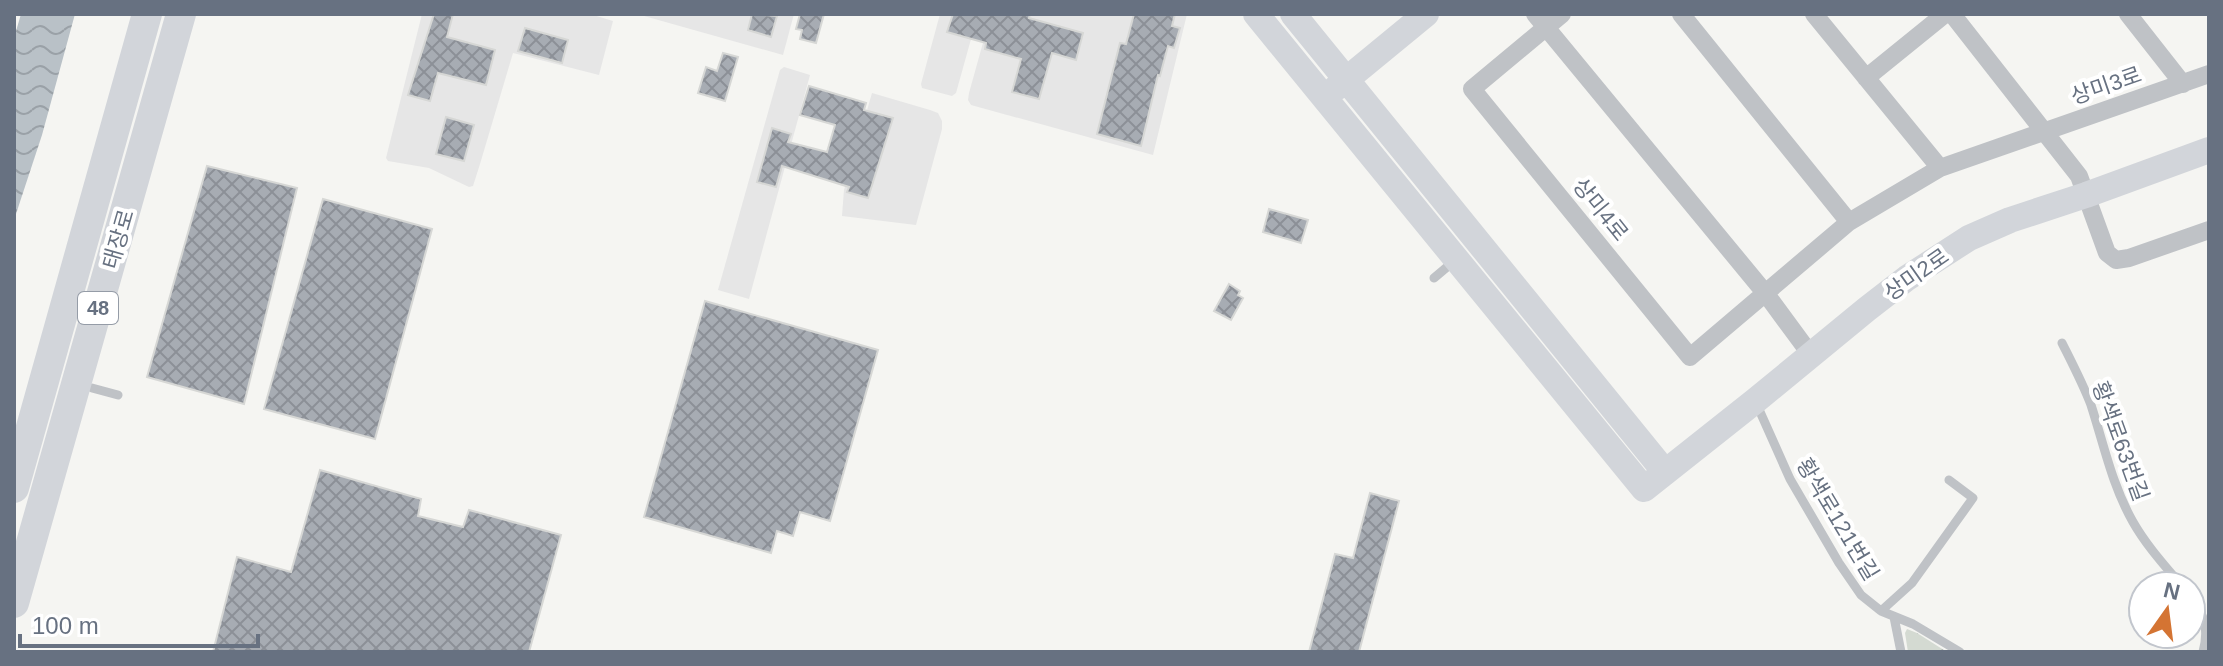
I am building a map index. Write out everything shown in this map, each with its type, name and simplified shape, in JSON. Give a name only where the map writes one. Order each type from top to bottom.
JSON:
[{"type":"main road","points":[[111,142],[129,14]]},
{"type":"main road","name":"태장로","points":[[14,488],[147,14]]},
{"type":"main road","name":"태장로","points":[[14,603],[181,16]]},
{"type":"street","points":[[1256,14],[1644,489],[1665,472],[1293,14]]},
{"type":"street","points":[[1325,98],[1426,14]]},
{"type":"street","name":"상미4로","points":[[1562,14],[1540,21],[1472,89],[1690,357],[1849,222],[1940,168],[2045,132]]},
{"type":"street","points":[[1681,14],[1849,222]]},
{"type":"street","points":[[1814,14],[1940,168]]},
{"type":"street","name":"상미3로","points":[[2128,14],[2183,84]]},
{"type":"street","points":[[1866,78],[1954,16],[2079,176],[2107,253],[2116,260],[2129,258],[2209,230]]},
{"type":"street","points":[[1540,21],[1766,294],[1811,355]]},
{"type":"street","name":"상미3로","points":[[2045,132],[2209,74]]},
{"type":"street","name":"상미2로","points":[[1665,472],[1907,278],[1969,238],[2010,220],[2209,150]]},
{"type":"lane","points":[[1434,278],[1456,260]]},
{"type":"lane","name":"황색로63번길","points":[[2062,343],[2090,404],[2122,501],[2149,547],[2168,570]]},
{"type":"lane","points":[[92,388],[118,395]]},
{"type":"lane","name":"황색로121번길","points":[[1755,401],[1790,479],[1861,595],[1881,611],[1913,624],[1960,652]]},
{"type":"lane","points":[[1881,611],[1912,583],[1973,498],[1949,480]]},
{"type":"lane","points":[[1894,617],[1901,652]]},
{"type":"shaded area","points":[[422,14],[590,14],[613,21],[599,75],[513,53],[473,186],[469,187],[429,168],[388,161],[386,158]]},
{"type":"shaded area","points":[[637,14],[794,14],[783,55]]},
{"type":"shaded area","points":[[940,14],[978,14],[956,93],[952,96],[922,88],[921,84]]},
{"type":"shaded area","points":[[991,14],[1187,14],[1153,155],[971,105],[969,93]]},
{"type":"shaded area","points":[[784,67],[810,75],[749,299],[718,290],[780,70]]},
{"type":"shaded area","points":[[872,93],[938,113],[942,121],[916,225],[842,216],[844,190]]},
{"type":"green space","points":[[1907,629],[1917,633],[1947,652],[1908,652]]},
{"type":"water","points":[[21,14],[75,14],[42,135],[14,220],[14,38]]},
{"type":"building","points":[[434,14],[453,14],[447,37],[495,50],[486,85],[438,73],[430,101],[408,95]]},
{"type":"building","points":[[752,14],[777,16],[771,37],[748,30]]},
{"type":"building","points":[[800,14],[824,14],[816,43],[800,39],[802,30],[796,29]]},
{"type":"building","points":[[953,14],[1030,14],[1029,18],[1083,33],[1076,60],[1052,53],[1039,99],[1012,92],[1021,59],[985,49],[986,43],[947,32]]},
{"type":"building","points":[[1134,14],[1175,14],[1172,26],[1180,28],[1174,48],[1168,46],[1158,75],[1141,146],[1097,134],[1120,43],[1126,44]]},
{"type":"building","points":[[525,28],[568,40],[562,63],[518,51]]},
{"type":"building","points":[[723,53],[738,57],[725,101],[698,93],[706,67],[717,71]]},
{"type":"building","points":[[809,86],[866,103],[864,110],[893,118],[868,198],[847,192],[849,187],[782,166],[776,187],[757,182],[772,128],[791,134],[788,142],[827,152],[835,125],[800,115]]},
{"type":"building","points":[[446,117],[474,125],[464,161],[436,154]]},
{"type":"building","points":[[207,166],[297,188],[244,404],[147,377]]},
{"type":"building","points":[[323,199],[432,229],[375,439],[264,409]]},
{"type":"building","points":[[1269,209],[1308,220],[1301,243],[1263,232]]},
{"type":"building","points":[[1229,284],[1240,291],[1238,295],[1243,298],[1231,320],[1214,311]]},
{"type":"building","points":[[705,301],[878,350],[830,521],[800,512],[793,536],[777,531],[771,553],[644,517]]},
{"type":"building","points":[[320,470],[421,499],[418,516],[463,527],[469,510],[561,535],[529,652],[213,652],[237,557],[291,572]]},
{"type":"building","points":[[1370,493],[1399,501],[1359,652],[1309,652],[1335,554],[1353,558]]}]
